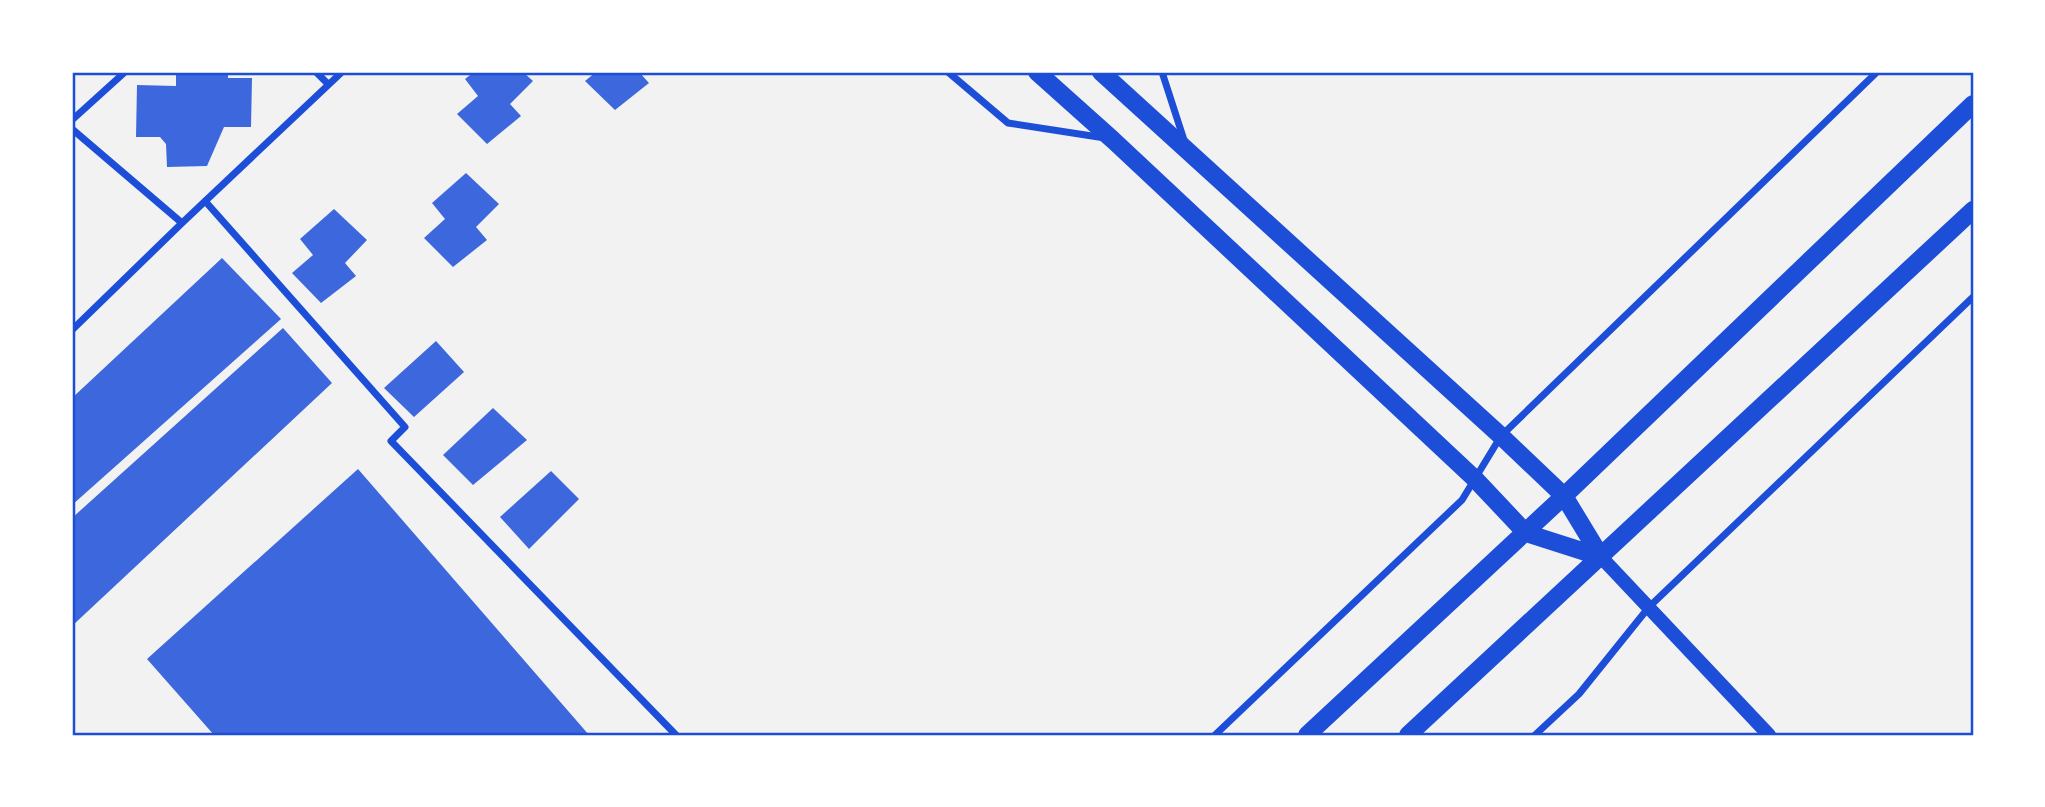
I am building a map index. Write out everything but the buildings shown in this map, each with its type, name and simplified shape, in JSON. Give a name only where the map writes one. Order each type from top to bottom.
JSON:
[{"type":"main road","points":[[1037,72],[1475,479],[1526,533],[1601,556]]},
{"type":"main road","points":[[1101,72],[1502,436],[1564,496],[1601,556],[1769,735]]},
{"type":"main road","points":[[1307,735],[1526,533],[1973,104]]},
{"type":"main road","points":[[1408,735],[1973,210]]},
{"type":"street","points":[[72,120],[125,72]]},
{"type":"street","points":[[316,72],[328,84]]},
{"type":"street","points":[[72,330],[342,72]]},
{"type":"street","points":[[948,72],[1008,123],[1113,140]]},
{"type":"street","points":[[1162,72],[1187,151]]},
{"type":"street","points":[[1215,735],[1462,500],[1502,436],[1877,72]]},
{"type":"street","points":[[72,129],[182,223]]},
{"type":"street","points":[[205,201],[405,426],[391,440],[676,735]]},
{"type":"street","points":[[1535,735],[1579,694],[1649,607],[1973,296]]}]
